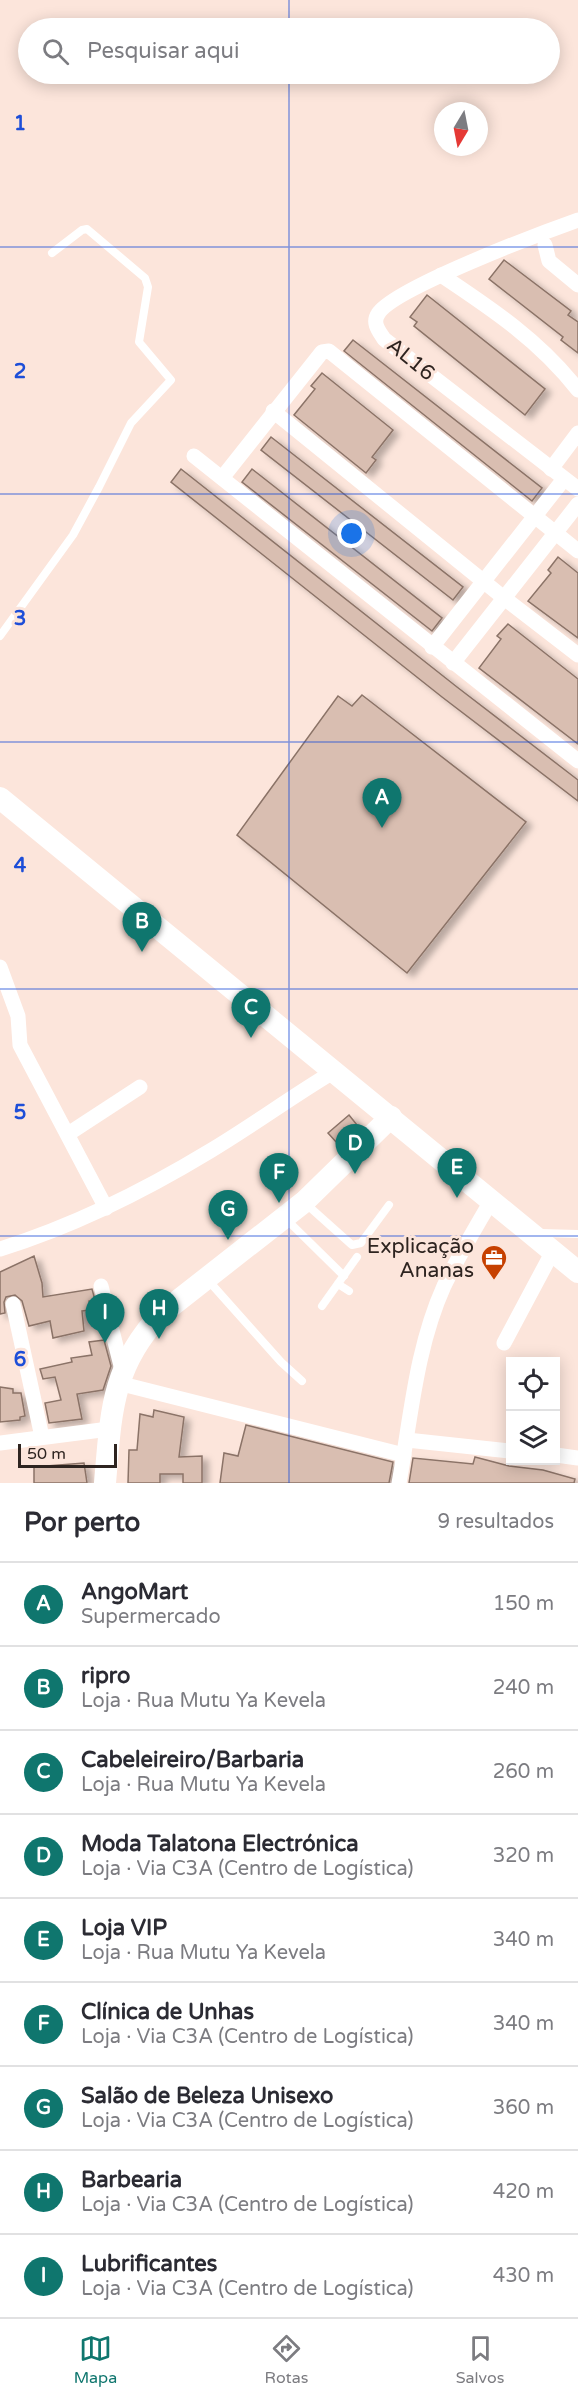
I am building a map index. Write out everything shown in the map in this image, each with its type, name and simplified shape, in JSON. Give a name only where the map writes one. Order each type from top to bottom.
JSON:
[{"type":"main road","points":[[2,805],[391,1117],[578,1272]]},
{"type":"main road","points":[[105,1483],[110,1429],[120,1377],[132,1350],[147,1328],[205,1278],[304,1202],[391,1117]]},
{"type":"street","name":"AL16","points":[[573,481],[551,469],[384,339],[375,323],[376,315],[390,302],[441,275],[537,234],[578,220]]},
{"type":"street","points":[[545,245],[549,261],[578,285]]},
{"type":"street","points":[[441,275],[521,330],[546,352],[578,390]]},
{"type":"street","points":[[222,478],[322,352],[329,351],[578,551]]},
{"type":"street","points":[[273,411],[578,655]]},
{"type":"street","points":[[551,469],[578,433]]},
{"type":"street","points":[[194,456],[578,761]]},
{"type":"street","points":[[432,647],[534,517],[573,481]]},
{"type":"street","points":[[453,663],[578,504]]},
{"type":"street","points":[[0,967],[18,1017],[20,1045],[106,1208]]},
{"type":"street","points":[[0,1249],[39,1237],[106,1208],[211,1150],[333,1072]]},
{"type":"street","points":[[68,1134],[140,1088]]},
{"type":"street","points":[[399,1483],[416,1377],[432,1320],[444,1287],[491,1201]]},
{"type":"street","points":[[504,1343],[553,1251]]},
{"type":"street","points":[[101,1286],[120,1377],[405,1448],[506,1451]]},
{"type":"street","points":[[13,1304],[42,1437]]},
{"type":"street","points":[[0,1443],[110,1429]]},
{"type":"street","points":[[560,1456],[578,1458]]},
{"type":"lane","points":[[0,636],[73,535],[130,423],[171,380],[138,342],[148,287],[145,278],[87,229],[52,252]]},
{"type":"lane","points":[[304,1202],[352,1245],[361,1243],[389,1205]]},
{"type":"lane","points":[[284,1217],[344,1276]]},
{"type":"lane","points":[[530,1233],[578,1234]]},
{"type":"lane","points":[[322,1306],[357,1257]]},
{"type":"lane","points":[[205,1278],[281,1362],[302,1381]]},
{"type":"lane","points":[[338,1284],[349,1291]]},
{"type":"building","points":[[504,260],[571,311],[568,315],[578,322],[578,353],[561,340],[563,337],[489,279]]},
{"type":"building","points":[[427,295],[545,389],[525,415],[414,326],[417,322],[410,317]]},
{"type":"building","points":[[353,340],[542,488],[532,501],[344,351]]},
{"type":"building","points":[[322,373],[393,430],[372,457],[376,460],[366,473],[294,415],[315,389],[311,386]]},
{"type":"building","points":[[271,437],[463,587],[453,600],[261,450]]},
{"type":"building","points":[[181,469],[578,780],[578,801],[442,697],[171,482]]},
{"type":"building","points":[[252,469],[442,618],[432,631],[242,482]]},
{"type":"building","points":[[558,557],[578,573],[578,638],[528,601],[551,573],[548,570]]},
{"type":"building","points":[[508,624],[578,679],[578,744],[479,668],[501,639],[497,636]]},
{"type":"building","points":[[362,695],[526,822],[407,973],[237,835],[338,696],[352,706]]},
{"type":"building","points":[[349,1115],[357,1125],[337,1143],[328,1133]]},
{"type":"building","points":[[34,1256],[42,1283],[43,1297],[92,1289],[95,1300],[89,1301],[91,1310],[82,1311],[84,1331],[53,1338],[50,1321],[29,1326],[22,1301],[15,1295],[6,1297],[5,1313],[0,1314],[0,1272]]},
{"type":"building","points":[[104,1340],[111,1366],[103,1390],[77,1394],[82,1419],[49,1423],[45,1403],[61,1400],[55,1377],[43,1379],[40,1369],[72,1362],[71,1358],[92,1355],[89,1342]]},
{"type":"building","points":[[0,1387],[13,1389],[13,1393],[21,1393],[25,1416],[20,1417],[20,1420],[0,1422]]},
{"type":"building","points":[[154,1410],[184,1417],[179,1457],[202,1456],[202,1483],[183,1483],[183,1474],[160,1474],[160,1483],[128,1483],[129,1450],[137,1450],[140,1414],[153,1417]]},
{"type":"building","points":[[246,1425],[393,1462],[389,1483],[220,1483],[224,1453],[238,1456]]},
{"type":"building","points":[[475,1457],[509,1466],[543,1470],[575,1479],[574,1483],[409,1483],[413,1458],[473,1464]]},
{"type":"building","points":[[84,1463],[87,1483],[34,1483],[34,1467]]},
{"type":"place","name":"AngoMart","points":[[382,828]]},
{"type":"place","name":"ripro","points":[[142,952]]},
{"type":"place","name":"Cabeleireiro/Barbaria","points":[[251,1038]]},
{"type":"place","name":"Moda Talatona Electrónica","points":[[355,1174]]},
{"type":"place","name":"Loja VIP","points":[[457,1198]]},
{"type":"place","name":"Clínica de Unhas","points":[[279,1203]]},
{"type":"place","name":"Salão de Beleza Unisexo","points":[[228,1240]]},
{"type":"place","name":"Explicação Ananas","points":[[494,1281]]},
{"type":"place","name":"Barbearia","points":[[159,1339]]},
{"type":"place","name":"Lubrificantes","points":[[105,1343]]}]
